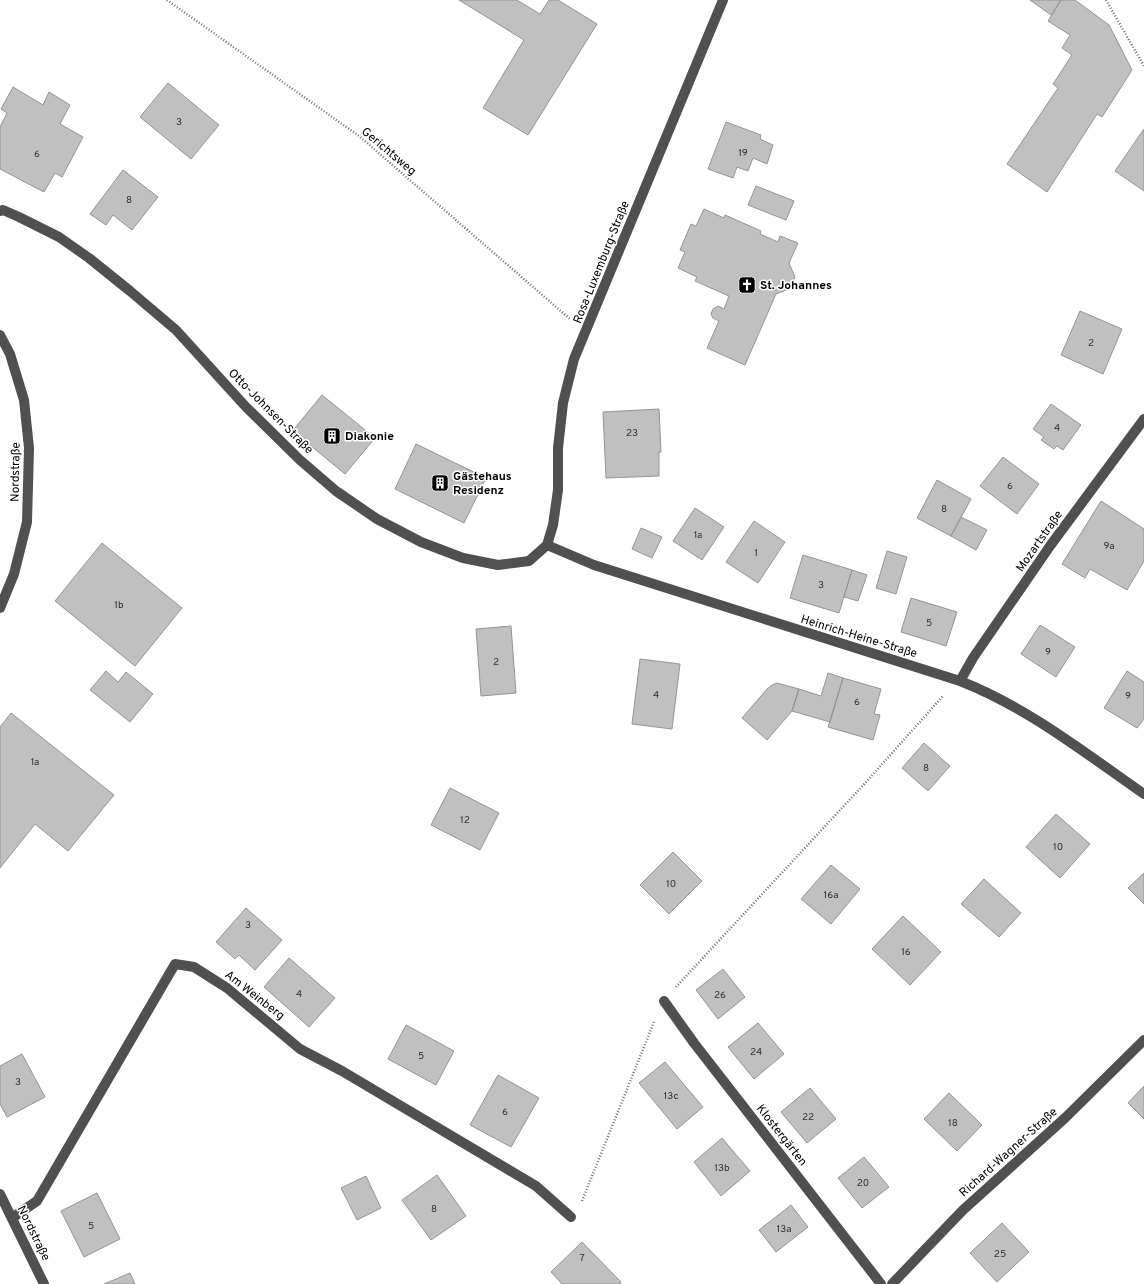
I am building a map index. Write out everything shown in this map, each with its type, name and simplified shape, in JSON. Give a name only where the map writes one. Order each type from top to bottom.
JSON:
[{"type":"street","name":"Rosa-Luxemburg-Straße","points":[[547,545],[553,525],[558,490],[558,448],[563,403],[574,359],[723,0]]},
{"type":"street","name":"Otto-Johnsen-Straße","points":[[0,211],[4,210],[59,237],[89,258],[130,291],[176,330],[246,407],[300,460],[336,492],[377,519],[421,542],[463,558],[498,565],[529,561],[547,545]]},
{"type":"street","name":"Nordstraße","points":[[0,335],[10,354],[24,400],[29,448],[27,522],[14,574],[0,608]]},
{"type":"street","name":"Mozartstraße","points":[[960,681],[973,658],[1050,546],[1144,420]]},
{"type":"street","name":"Heinrich-Heine-Straße","points":[[547,545],[594,565],[960,681],[985,691],[1045,726],[1144,794]]},
{"type":"street","name":"Am Weinberg","points":[[12,1218],[37,1201],[175,964],[194,967],[227,988],[300,1049],[342,1071],[536,1186],[571,1217]]},
{"type":"street","name":"Klostergärten","points":[[664,1001],[699,1050],[881,1284]]},
{"type":"street","name":"Richard-Wagner-Straße","points":[[892,1284],[963,1210],[1065,1118],[1144,1040]]},
{"type":"street","name":"Nordstraße","points":[[0,1194],[44,1284]]},
{"type":"path","name":"Gerichtsweg","points":[[167,0],[359,136],[585,333]]},
{"type":"path","points":[[1106,0],[1144,66]]},
{"type":"path","points":[[571,1217],[581,1204],[664,1001],[867,781],[945,693],[960,681]]},
{"type":"building","points":[[459,0],[517,0],[540,14],[549,0],[558,0],[597,24],[528,135],[483,108],[524,40]]},
{"type":"building","points":[[1030,0],[1061,0],[1051,15]]},
{"type":"building","points":[[1061,0],[1075,0],[1109,25],[1132,70],[1102,117],[1097,114],[1047,192],[1007,164],[1058,88],[1053,84],[1072,55],[1062,48],[1070,35],[1048,21]]},
{"type":"building","points":[[168,83],[219,125],[191,159],[140,117]]},
{"type":"building","points":[[13,87],[43,105],[49,92],[70,105],[60,124],[83,137],[62,177],[55,173],[44,192],[0,169],[0,127],[7,113],[1,109]]},
{"type":"building","points":[[726,122],[761,135],[760,139],[773,145],[767,164],[753,158],[748,171],[737,167],[733,178],[708,169]]},
{"type":"building","points":[[1144,129],[1144,191],[1115,171]]},
{"type":"building","points":[[123,170],[158,197],[132,230],[113,215],[106,225],[90,214]]},
{"type":"building","points":[[756,186],[794,201],[786,220],[748,205]]},
{"type":"building","name":"St. Johannes","points":[[704,209],[724,218],[725,215],[761,231],[760,234],[778,242],[780,236],[798,243],[789,263],[795,277],[789,289],[776,294],[745,365],[707,348],[719,321],[713,318],[711,314],[713,309],[718,306],[724,309],[729,296],[695,281],[697,277],[678,268],[685,252],[680,250],[691,224],[696,226]]},
{"type":"building","points":[[1080,311],[1122,329],[1103,374],[1061,355]]},
{"type":"building","name":"Diakonie","points":[[322,395],[375,438],[345,474],[304,440],[301,444],[290,434]]},
{"type":"building","points":[[1051,404],[1081,425],[1063,450],[1057,446],[1054,449],[1041,440],[1044,437],[1033,429]]},
{"type":"building","points":[[659,409],[661,452],[659,452],[659,476],[606,478],[603,412]]},
{"type":"building","name":"Gästehaus Residenz","points":[[416,444],[486,478],[464,523],[395,489]]},
{"type":"building","points":[[1003,457],[1039,484],[1017,514],[980,486]]},
{"type":"building","points":[[937,480],[971,499],[951,536],[917,518]]},
{"type":"building","points":[[1101,501],[1144,529],[1144,561],[1127,590],[1090,569],[1085,578],[1062,564]]},
{"type":"building","points":[[695,508],[724,527],[702,560],[673,541]]},
{"type":"building","points":[[961,517],[987,530],[976,550],[951,536]]},
{"type":"building","points":[[754,521],[785,542],[758,583],[726,562]]},
{"type":"building","points":[[641,528],[662,537],[652,558],[632,549]]},
{"type":"building","points":[[102,543],[182,608],[135,666],[55,601]]},
{"type":"building","points":[[887,551],[907,557],[896,594],[876,588]]},
{"type":"building","points":[[803,555],[852,570],[839,613],[790,598]]},
{"type":"building","points":[[852,570],[867,575],[858,601],[844,597]]},
{"type":"building","points":[[911,598],[957,612],[946,646],[901,632]]},
{"type":"building","points":[[1040,625],[1075,647],[1056,677],[1021,654]]},
{"type":"building","points":[[511,626],[516,693],[481,696],[476,629]]},
{"type":"building","points":[[640,659],[680,664],[672,729],[632,724]]},
{"type":"building","points":[[106,671],[118,682],[126,672],[153,694],[130,722],[90,690]]},
{"type":"building","points":[[1127,671],[1144,682],[1144,719],[1137,728],[1104,708]]},
{"type":"building","points":[[828,673],[843,678],[830,722],[792,711],[799,689],[821,696]]},
{"type":"building","points":[[843,678],[881,689],[874,714],[880,715],[873,740],[828,727]]},
{"type":"building","points":[[777,683],[799,689],[792,711],[767,740],[742,718],[767,689]]},
{"type":"building","points":[[11,713],[114,795],[68,851],[35,824],[0,868],[0,727]]},
{"type":"building","points":[[924,743],[950,766],[928,791],[902,768]]},
{"type":"building","points":[[450,788],[499,813],[480,850],[431,825]]},
{"type":"building","points":[[1056,814],[1090,844],[1060,878],[1026,847]]},
{"type":"building","points":[[673,852],[702,881],[669,914],[640,885]]},
{"type":"building","points":[[831,865],[860,889],[831,924],[801,899]]},
{"type":"building","points":[[1144,873],[1144,904],[1128,888]]},
{"type":"building","points":[[984,879],[1021,913],[999,937],[961,904]]},
{"type":"building","points":[[246,908],[282,940],[255,970],[239,955],[235,959],[216,942]]},
{"type":"building","points":[[903,916],[941,952],[910,985],[872,949]]},
{"type":"building","points":[[289,958],[335,998],[309,1027],[264,987]]},
{"type":"building","points":[[723,969],[745,997],[718,1019],[696,990]]},
{"type":"building","points":[[758,1023],[784,1054],[754,1079],[728,1047]]},
{"type":"building","points":[[406,1025],[454,1051],[436,1085],[388,1059]]},
{"type":"building","points":[[22,1054],[45,1097],[7,1117],[0,1104],[0,1066]]},
{"type":"building","points":[[665,1062],[703,1107],[677,1129],[639,1083]]},
{"type":"building","points":[[498,1075],[539,1098],[511,1147],[470,1125]]},
{"type":"building","points":[[1144,1086],[1144,1119],[1128,1103]]},
{"type":"building","points":[[810,1088],[836,1119],[807,1143],[781,1112]]},
{"type":"building","points":[[949,1093],[982,1125],[957,1151],[924,1119]]},
{"type":"building","points":[[722,1138],[750,1171],[721,1196],[694,1162]]},
{"type":"building","points":[[864,1157],[889,1187],[862,1208],[838,1178]]},
{"type":"building","points":[[437,1175],[466,1216],[431,1240],[402,1200]]},
{"type":"building","points":[[366,1176],[381,1208],[357,1220],[341,1188]]},
{"type":"building","points":[[97,1193],[120,1239],[84,1257],[61,1211]]},
{"type":"building","points":[[791,1205],[808,1227],[776,1252],[759,1230]]},
{"type":"building","points":[[1002,1223],[1029,1252],[997,1282],[970,1253]]},
{"type":"building","points":[[582,1242],[621,1282],[620,1284],[562,1284],[551,1272]]},
{"type":"building","points":[[130,1273],[135,1284],[104,1284]]},
{"type":"place","name":"St. Johannes","points":[[747,285]]},
{"type":"place","name":"Diakonie","points":[[332,436]]},
{"type":"place","name":"Gästehaus Residenz","points":[[440,483]]}]
